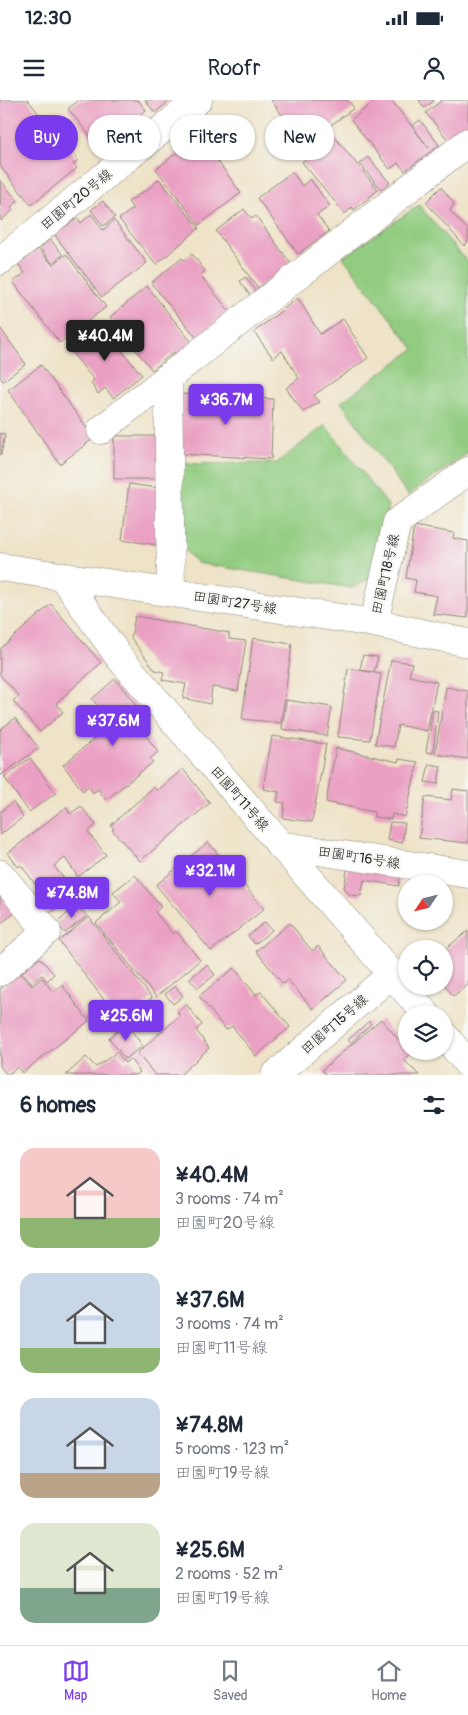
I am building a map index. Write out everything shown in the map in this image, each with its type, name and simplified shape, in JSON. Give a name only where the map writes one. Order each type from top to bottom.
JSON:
[{"type":"street","name":"田園町20号線","points":[[0,261],[198,100]]},
{"type":"street","points":[[101,430],[468,142]]},
{"type":"street","points":[[168,377],[171,592]]},
{"type":"street","name":"田園町18号線","points":[[374,624],[397,522],[468,471]]},
{"type":"street","name":"田園町27号線","points":[[0,566],[374,624],[468,643]]},
{"type":"street","name":"田園町11号線","points":[[62,576],[120,657],[419,1005]]},
{"type":"street","name":"田園町16号線","points":[[280,845],[468,874]]},
{"type":"street","points":[[0,874],[47,931],[0,972]]},
{"type":"street","name":"田園町15号線","points":[[275,1075],[393,974]]},
{"type":"street","points":[[453,1046],[468,1064]]},
{"type":"green space","points":[[419,205],[468,263],[468,453],[408,495],[341,402],[414,349],[343,257]]},
{"type":"green space","points":[[325,425],[388,505],[370,578],[352,588],[197,563],[178,543],[178,464],[277,463]]},
{"type":"building","points":[[0,100],[28,100],[39,114],[15,115],[15,160],[78,160],[73,164],[77,168],[31,205],[0,166]]},
{"type":"building","points":[[79,100],[138,100],[146,110],[140,115],[88,115],[88,133],[78,121],[78,115],[73,115],[68,109]]},
{"type":"building","points":[[145,100],[167,100],[168,102],[155,113]]},
{"type":"building","points":[[271,100],[348,100],[354,108],[334,123],[334,115],[282,115]]},
{"type":"building","points":[[376,100],[391,100],[429,148],[412,126],[420,120],[439,145],[405,171],[398,163],[390,169],[351,120]]},
{"type":"building","points":[[419,100],[435,100],[424,108]]},
{"type":"building","points":[[442,100],[468,100],[468,127],[449,141],[426,113]]},
{"type":"building","points":[[334,136],[378,190],[354,210],[352,207],[345,214],[302,162],[304,160],[334,160]]},
{"type":"building","points":[[368,157],[390,183],[381,190],[360,164]]},
{"type":"building","points":[[170,158],[170,160],[217,160],[241,193],[199,225],[156,169]]},
{"type":"building","points":[[292,172],[302,186],[310,179],[330,206],[317,215],[329,231],[298,254],[257,198]]},
{"type":"building","points":[[159,179],[199,228],[156,265],[119,219],[133,209],[128,202],[145,192]]},
{"type":"building","points":[[0,180],[18,201],[11,207],[13,210],[1,221]]},
{"type":"building","points":[[441,187],[454,203],[450,211],[468,230],[468,242],[464,246],[426,202]]},
{"type":"building","points":[[103,201],[115,217],[103,226],[91,210]]},
{"type":"building","points":[[244,209],[252,219],[256,216],[291,264],[258,288],[216,231]]},
{"type":"building","points":[[91,214],[103,230],[114,220],[147,263],[102,297],[54,234],[78,218],[81,223]]},
{"type":"building","points":[[50,239],[63,255],[52,263],[40,248]]},
{"type":"building","points":[[38,249],[53,265],[66,254],[106,307],[60,343],[13,282],[25,273],[18,264]]},
{"type":"building","points":[[192,254],[205,271],[200,275],[230,312],[197,338],[151,283],[182,258],[184,260]]},
{"type":"building","points":[[246,277],[256,292],[251,297],[240,281]]},
{"type":"building","points":[[147,286],[193,344],[178,356],[174,352],[152,370],[110,317]]},
{"type":"building","points":[[298,298],[320,334],[343,319],[368,358],[314,395],[320,402],[303,412],[286,388],[299,378],[282,351],[273,358],[254,332]]},
{"type":"building","points":[[100,324],[142,375],[113,398],[105,388],[98,394],[91,383],[94,380],[69,349]]},
{"type":"building","points":[[0,328],[26,364],[3,381],[0,377]]},
{"type":"building","points":[[41,365],[94,438],[60,464],[8,390]]},
{"type":"building","points":[[180,394],[273,399],[271,459],[178,454]]},
{"type":"building","points":[[0,433],[5,434],[1,455],[0,455]]},
{"type":"building","points":[[114,436],[162,436],[161,479],[114,479]]},
{"type":"building","points":[[129,484],[165,489],[158,545],[122,540]]},
{"type":"building","points":[[414,526],[454,533],[453,538],[468,541],[468,618],[433,614],[437,596],[414,592],[416,580],[406,578]]},
{"type":"building","points":[[51,604],[101,663],[56,703],[63,712],[40,732],[13,701],[19,696],[0,675],[0,649]]},
{"type":"building","points":[[135,616],[229,633],[229,639],[246,641],[238,691],[212,687],[210,704],[183,698],[186,684],[162,680],[164,672],[155,670],[131,638]]},
{"type":"building","points":[[253,638],[292,644],[281,723],[242,719]]},
{"type":"building","points":[[363,655],[378,657],[374,672],[360,670]]},
{"type":"building","points":[[391,660],[412,663],[409,676],[437,682],[427,731],[398,725],[394,747],[375,744]]},
{"type":"building","points":[[348,668],[381,674],[370,740],[338,737]]},
{"type":"building","points":[[115,679],[140,710],[132,717],[158,752],[150,759],[153,762],[106,800],[98,789],[93,793],[88,786],[83,791],[63,765],[95,738],[89,731],[100,723],[107,733],[115,726],[92,699]]},
{"type":"building","points":[[446,687],[468,691],[468,759],[435,754]]},
{"type":"building","points":[[286,700],[332,707],[327,736],[282,729]]},
{"type":"building","points":[[433,710],[438,711],[433,753],[426,752]]},
{"type":"building","points":[[15,718],[39,748],[0,776],[0,730]]},
{"type":"building","points":[[272,736],[326,744],[312,822],[283,818],[285,803],[277,802],[279,792],[263,789]]},
{"type":"building","points":[[336,748],[398,762],[399,759],[418,762],[405,817],[392,814],[391,819],[374,817],[374,812],[326,802]]},
{"type":"building","points":[[30,758],[56,793],[29,812],[4,777]]},
{"type":"building","points":[[429,764],[441,766],[438,784],[425,782]]},
{"type":"building","points":[[183,769],[210,803],[140,861],[112,830],[114,829],[111,825],[154,787],[157,791]]},
{"type":"building","points":[[453,789],[468,791],[468,843],[419,838],[425,797],[451,800]]},
{"type":"building","points":[[13,802],[23,817],[0,835],[0,812]]},
{"type":"building","points":[[81,806],[96,825],[88,832],[106,855],[78,877],[65,858],[54,866],[76,894],[50,913],[36,896],[41,892],[21,865],[18,867],[8,853],[66,807],[70,814]]},
{"type":"building","points":[[390,822],[405,823],[402,843],[387,840]]},
{"type":"building","points":[[208,842],[264,909],[211,951],[156,885]]},
{"type":"building","points":[[348,865],[400,873],[398,875],[398,886],[364,880],[361,896],[350,895],[344,888]]},
{"type":"building","points":[[135,875],[161,907],[155,912],[173,934],[176,931],[200,960],[156,997],[96,923],[121,902],[113,892]]},
{"type":"building","points":[[0,894],[15,913],[0,924]]},
{"type":"building","points":[[77,905],[87,916],[65,933],[57,923]]},
{"type":"building","points":[[89,917],[152,998],[121,1022],[59,941]]},
{"type":"building","points":[[265,922],[272,930],[255,944],[248,936]]},
{"type":"building","points":[[290,923],[312,951],[318,946],[347,980],[313,1009],[288,980],[283,984],[256,951]]},
{"type":"building","points":[[468,931],[468,985],[453,996],[452,995],[453,943]]},
{"type":"building","points":[[40,958],[54,974],[47,981],[42,975],[32,983],[22,972]]},
{"type":"building","points":[[207,965],[215,975],[198,988],[189,979]]},
{"type":"building","points":[[234,968],[256,995],[261,992],[290,1027],[256,1056],[232,1026],[226,1030],[199,996]]},
{"type":"building","points":[[21,973],[32,986],[42,978],[53,992],[62,985],[89,1021],[22,1073],[18,1067],[7,1075],[0,1066],[0,989]]},
{"type":"building","points":[[175,986],[183,996],[173,1004],[165,994]]},
{"type":"building","points":[[186,1004],[202,1025],[196,1030],[209,1048],[180,1075],[155,1075],[137,1053],[180,1016],[177,1012]]},
{"type":"building","points":[[381,1019],[398,1039],[398,1060],[404,1060],[419,1075],[326,1075],[322,1070]]},
{"type":"building","points":[[369,1021],[371,1024],[351,1043],[348,1040]]},
{"type":"building","points":[[126,1024],[143,1046],[125,1059],[109,1038]]},
{"type":"building","points":[[117,1052],[125,1063],[130,1059],[140,1072],[136,1075],[66,1075],[86,1057],[96,1067]]}]
